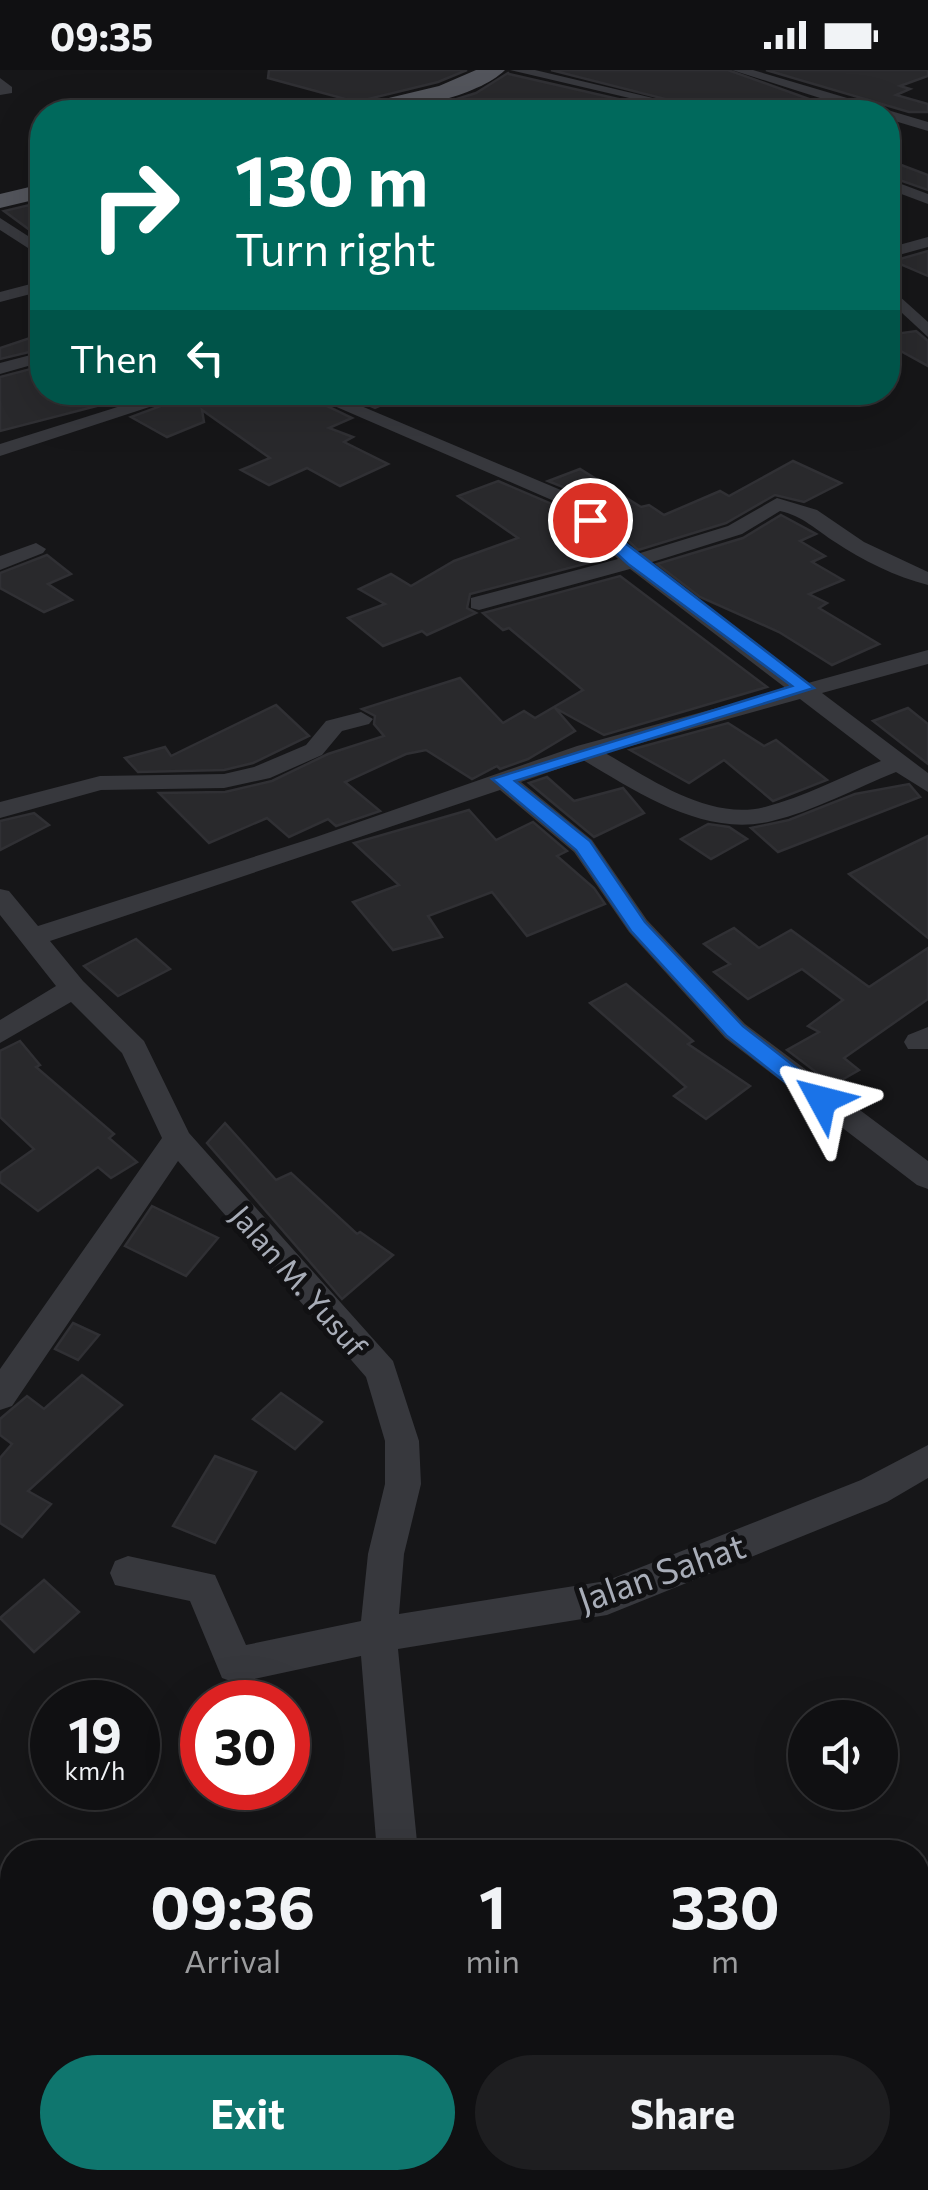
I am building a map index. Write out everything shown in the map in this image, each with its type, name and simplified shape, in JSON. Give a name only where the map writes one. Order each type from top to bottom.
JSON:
[{"type":"main road","points":[[406,100],[494,70]]},
{"type":"main road","points":[[1,205],[30,196]]},
{"type":"street","points":[[517,70],[651,100]]},
{"type":"street","points":[[740,70],[841,100]]},
{"type":"street","points":[[0,82],[7,90],[0,91]]},
{"type":"street","points":[[829,100],[834,98]]},
{"type":"street","points":[[900,119],[928,127]]},
{"type":"street","points":[[900,188],[928,199]]},
{"type":"street","points":[[1,205],[30,238]]},
{"type":"street","points":[[900,250],[928,242]]},
{"type":"street","points":[[0,296],[30,289]]},
{"type":"street","points":[[900,303],[928,332]]},
{"type":"street","points":[[0,370],[30,361]]},
{"type":"street","points":[[0,450],[144,405]]},
{"type":"street","points":[[342,405],[568,500],[633,561],[928,785]]},
{"type":"street","points":[[478,602],[735,530],[777,504],[820,517],[836,535],[877,559],[928,579]]},
{"type":"street","points":[[0,564],[36,549]]},
{"type":"street","points":[[32,937],[325,842],[585,750],[928,657]]},
{"type":"street","points":[[0,810],[100,782],[224,781],[261,773],[314,750],[334,726],[361,719]]},
{"type":"street","points":[[585,750],[690,809],[743,818],[766,815],[900,762]]},
{"type":"street","points":[[502,779],[583,846],[638,926],[735,1031],[928,1177]]},
{"type":"street","name":"Jalan M. Yusuf","points":[[0,897],[73,988],[134,1048],[177,1139],[381,1371],[402,1441],[403,1484],[386,1554],[378,1636],[397,1840]]},
{"type":"street","points":[[0,1033],[73,988]]},
{"type":"street","points":[[0,1396],[177,1139]]},
{"type":"street","name":"Jalan Sahat","points":[[128,1573],[202,1586],[236,1665],[378,1636],[606,1598],[874,1492],[928,1460]]},
{"type":"building","points":[[269,70],[467,70],[438,82],[364,100],[349,100],[268,78]]},
{"type":"building","points":[[551,70],[728,70],[809,99],[807,100],[669,100]]},
{"type":"building","points":[[766,70],[928,70],[928,76],[900,86],[910,89],[896,95],[928,104],[928,112],[900,109],[900,100],[868,100]]},
{"type":"building","points":[[508,73],[624,100],[454,100],[476,93]]},
{"type":"building","points":[[900,164],[928,175],[928,190],[900,180]]},
{"type":"building","points":[[30,205],[30,230],[4,211]]},
{"type":"building","points":[[928,251],[928,276],[900,264],[900,259]]},
{"type":"building","points":[[916,331],[928,341],[928,366],[900,351],[900,333]]},
{"type":"building","points":[[30,338],[30,352],[0,359],[0,348]]},
{"type":"building","points":[[30,369],[30,405],[101,405],[0,431],[0,377]]},
{"type":"building","points":[[163,405],[325,405],[352,418],[329,428],[353,437],[344,442],[388,464],[340,486],[307,468],[269,485],[241,470],[270,458],[202,410],[204,422],[167,437],[131,417]]},
{"type":"building","points":[[793,461],[841,483],[804,502],[775,495],[726,523],[638,550],[578,493],[548,481],[580,469],[641,507],[649,505],[664,515],[720,491],[729,496]]},
{"type":"building","points":[[498,481],[559,507],[611,557],[470,594],[467,608],[476,613],[427,635],[422,631],[383,646],[348,618],[385,604],[359,589],[391,574],[411,586],[454,561],[518,538],[458,496]]},
{"type":"building","points":[[781,515],[816,534],[800,541],[825,556],[812,562],[843,580],[809,594],[827,603],[819,608],[879,644],[832,665],[779,632],[700,597],[657,564],[743,538]]},
{"type":"building","points":[[47,555],[71,574],[48,584],[72,600],[44,612],[0,588],[0,573]]},
{"type":"building","points":[[620,576],[767,687],[604,735],[555,708],[575,731],[528,759],[500,769],[497,766],[472,779],[426,750],[406,754],[345,782],[380,811],[336,826],[328,819],[289,837],[267,818],[209,843],[159,793],[225,792],[272,781],[328,754],[384,736],[374,724],[375,716],[362,709],[460,678],[503,723],[524,711],[535,718],[583,690],[509,628],[503,630],[483,613]]},
{"type":"building","points":[[276,705],[309,736],[253,763],[224,770],[138,772],[125,758],[165,747],[171,756]]},
{"type":"building","points":[[908,708],[928,724],[928,764],[873,721]]},
{"type":"building","points":[[728,723],[764,746],[776,740],[827,780],[773,801],[724,760],[689,783],[630,750]]},
{"type":"building","points":[[547,777],[574,801],[623,788],[644,813],[594,837],[529,783]]},
{"type":"building","points":[[909,784],[920,797],[778,852],[751,828],[789,820],[855,794]]},
{"type":"building","points":[[469,810],[496,840],[533,822],[567,851],[557,856],[594,888],[605,904],[527,936],[492,892],[428,916],[442,937],[393,950],[353,902],[399,885],[354,843]]},
{"type":"building","points":[[34,813],[49,825],[0,850],[0,821]]},
{"type":"building","points":[[708,824],[729,827],[747,839],[711,859],[681,839]]},
{"type":"building","points":[[928,836],[928,938],[849,874]]},
{"type":"building","points":[[734,928],[759,948],[791,930],[869,987],[928,948],[928,999],[844,1058],[859,1070],[833,1085],[787,1050],[819,1032],[808,1026],[843,1000],[802,969],[748,999],[714,972],[730,964],[704,944]]},
{"type":"building","points":[[136,939],[170,969],[118,996],[84,966]]},
{"type":"building","points":[[626,984],[693,1041],[688,1044],[750,1086],[706,1119],[674,1096],[686,1087],[590,1003]]},
{"type":"building","points":[[20,1041],[40,1065],[36,1067],[114,1134],[109,1138],[137,1162],[111,1178],[98,1167],[38,1211],[0,1182],[0,1173],[34,1149],[0,1117],[0,1051]]},
{"type":"building","points":[[225,1123],[276,1180],[291,1173],[357,1234],[360,1232],[393,1255],[342,1299],[207,1143]]},
{"type":"building","points":[[152,1206],[218,1238],[186,1276],[125,1246]]},
{"type":"building","points":[[73,1323],[99,1335],[78,1360],[55,1349]]},
{"type":"building","points":[[82,1375],[122,1405],[28,1491],[51,1504],[22,1537],[0,1523],[0,1458],[12,1444],[0,1435],[0,1419],[27,1396],[44,1409]]},
{"type":"building","points":[[281,1393],[322,1422],[295,1449],[253,1419]]},
{"type":"building","points":[[215,1456],[256,1472],[215,1543],[173,1526]]},
{"type":"building","points":[[44,1580],[79,1612],[34,1652],[0,1618]]},
{"type":"route","points":[[590,520],[633,561],[805,688],[585,750],[502,779],[583,846],[638,926],[735,1031],[822,1100]]}]
